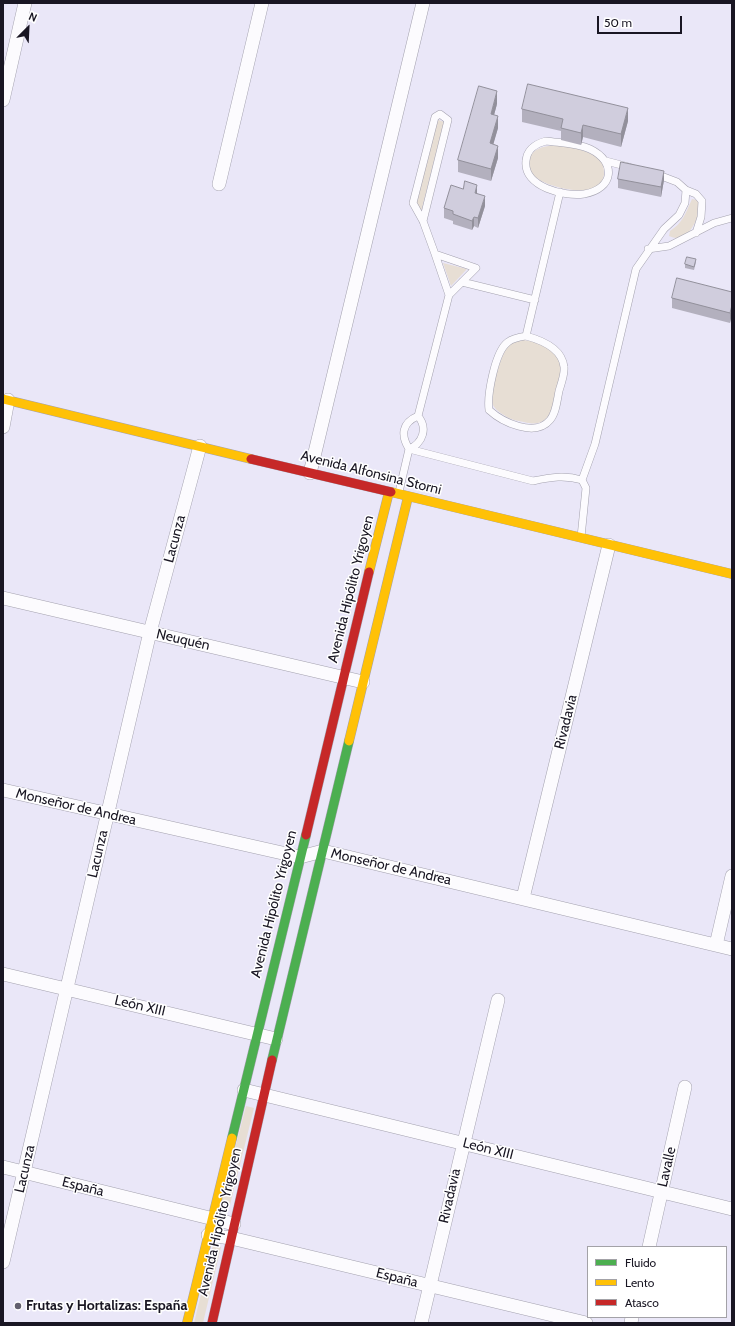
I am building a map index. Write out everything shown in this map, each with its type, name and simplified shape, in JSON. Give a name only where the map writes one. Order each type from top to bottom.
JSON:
[{"type":"main road","name":"Avenida Alfonsina Storni","points":[[6,399],[310,474],[732,574]]},
{"type":"main road","name":"Avenida Hipólito Yrigoyen","points":[[187,1323],[388,492]]},
{"type":"main road","name":"Avenida Hipólito Yrigoyen","points":[[212,1323],[276,1039],[408,497]]},
{"type":"street","points":[[3,100],[25,3]]},
{"type":"street","points":[[219,184],[262,3]]},
{"type":"street","points":[[310,474],[423,3]]},
{"type":"street","points":[[3,426],[6,399]]},
{"type":"street","name":"Lacunza","points":[[3,1262],[150,632],[200,446]]},
{"type":"street","name":"Rivadavia","points":[[523,898],[609,545]]},
{"type":"street","name":"Neuquén","points":[[3,598],[363,682]]},
{"type":"street","name":"Monseñor de Andrea","points":[[3,790],[300,857],[323,851],[732,949]]},
{"type":"street","points":[[716,945],[732,876]]},
{"type":"street","name":"León XIII","points":[[3,974],[276,1039]]},
{"type":"street","name":"Rivadavia","points":[[421,1323],[462,1143],[498,1000]]},
{"type":"street","name":"Lavalle","points":[[649,1246],[685,1087]]},
{"type":"street","name":"León XIII","points":[[244,1090],[732,1209]]},
{"type":"street","name":"España","points":[[3,1167],[234,1224]]},
{"type":"street","name":"España","points":[[208,1235],[231,1238],[586,1323]]},
{"type":"lane","points":[[423,221],[448,120],[440,114],[435,117],[413,203],[423,221],[449,295]]},
{"type":"lane","points":[[546,141],[569,143],[589,149],[601,155],[606,161],[609,170],[607,180],[602,187],[593,192],[577,195],[560,192],[539,184],[531,178],[525,167],[526,155],[534,145],[546,141]]},
{"type":"lane","points":[[606,161],[637,169]]},
{"type":"lane","points":[[645,171],[668,177],[677,182],[686,190],[696,194],[702,200],[701,217],[696,233]]},
{"type":"lane","points":[[581,538],[586,488],[582,480],[595,444],[636,269],[648,249],[664,229],[679,215],[684,203],[686,190]]},
{"type":"lane","points":[[526,336],[560,192]]},
{"type":"lane","points":[[648,249],[669,246],[714,223],[732,218]]},
{"type":"lane","points":[[409,449],[416,446],[422,437],[424,428],[418,416],[449,295],[476,268],[435,254]]},
{"type":"lane","points":[[462,282],[535,300]]},
{"type":"lane","points":[[526,336],[542,340],[548,344],[561,359],[564,368],[554,413],[549,421],[541,426],[530,428],[506,423],[496,417],[489,410],[488,401],[501,351],[508,342],[516,338],[526,336]]},
{"type":"lane","points":[[398,494],[409,449],[403,439],[404,431],[407,423],[418,416]]},
{"type":"lane","points":[[409,449],[533,480],[552,476],[572,477],[582,480]]},
{"type":"shaded area","points":[[436,119],[444,122],[421,212],[415,203]]},
{"type":"shaded area","points":[[557,145],[586,151],[600,160],[604,171],[601,182],[596,187],[588,190],[571,190],[548,184],[536,177],[531,172],[529,166],[531,155],[542,147]]},
{"type":"shaded area","points":[[692,199],[697,200],[701,207],[691,230],[681,237],[676,238],[669,236],[670,231],[684,217]]},
{"type":"shaded area","points":[[443,263],[467,269],[451,286]]},
{"type":"shaded area","points":[[518,340],[539,343],[552,351],[560,362],[561,374],[551,411],[544,420],[539,423],[511,419],[499,412],[493,405],[492,400],[494,383],[503,355],[511,343]]},
{"type":"shaded area","points":[[246,1106],[254,1108],[230,1205],[221,1203]]},
{"type":"shaded area","points":[[213,1245],[221,1247],[203,1323],[194,1323]]},
{"type":"building","points":[[528,84],[628,108],[621,134],[583,125],[581,133],[561,128],[563,119],[522,109]]},
{"type":"building","points":[[479,86],[497,91],[491,114],[498,116],[490,143],[498,146],[491,169],[458,160]]},
{"type":"building","points":[[621,162],[664,171],[661,187],[618,179]]},
{"type":"building","points":[[465,181],[477,185],[475,193],[485,196],[478,218],[474,217],[472,221],[453,214],[453,211],[444,208],[451,185],[463,189]]},
{"type":"building","points":[[687,257],[696,259],[694,267],[685,264]]},
{"type":"building","points":[[677,278],[732,292],[732,305],[730,313],[672,298]]},
{"type":"traffic: fast","points":[[272,1060],[349,741]]},
{"type":"traffic: fast","points":[[232,1138],[306,835]]},
{"type":"traffic: slow","points":[[3,399],[251,459]]},
{"type":"traffic: slow","points":[[369,572],[389,492]]},
{"type":"traffic: slow","points":[[391,492],[732,574]]},
{"type":"traffic: slow","points":[[349,741],[408,497]]},
{"type":"traffic: slow","points":[[187,1323],[232,1138]]},
{"type":"traffic: jam","points":[[251,459],[391,492]]},
{"type":"traffic: jam","points":[[306,835],[369,572]]},
{"type":"traffic: jam","points":[[212,1323],[272,1060]]},
{"type":"place","name":"Frutas y Hortalizas: España","points":[[18,1306]]}]
